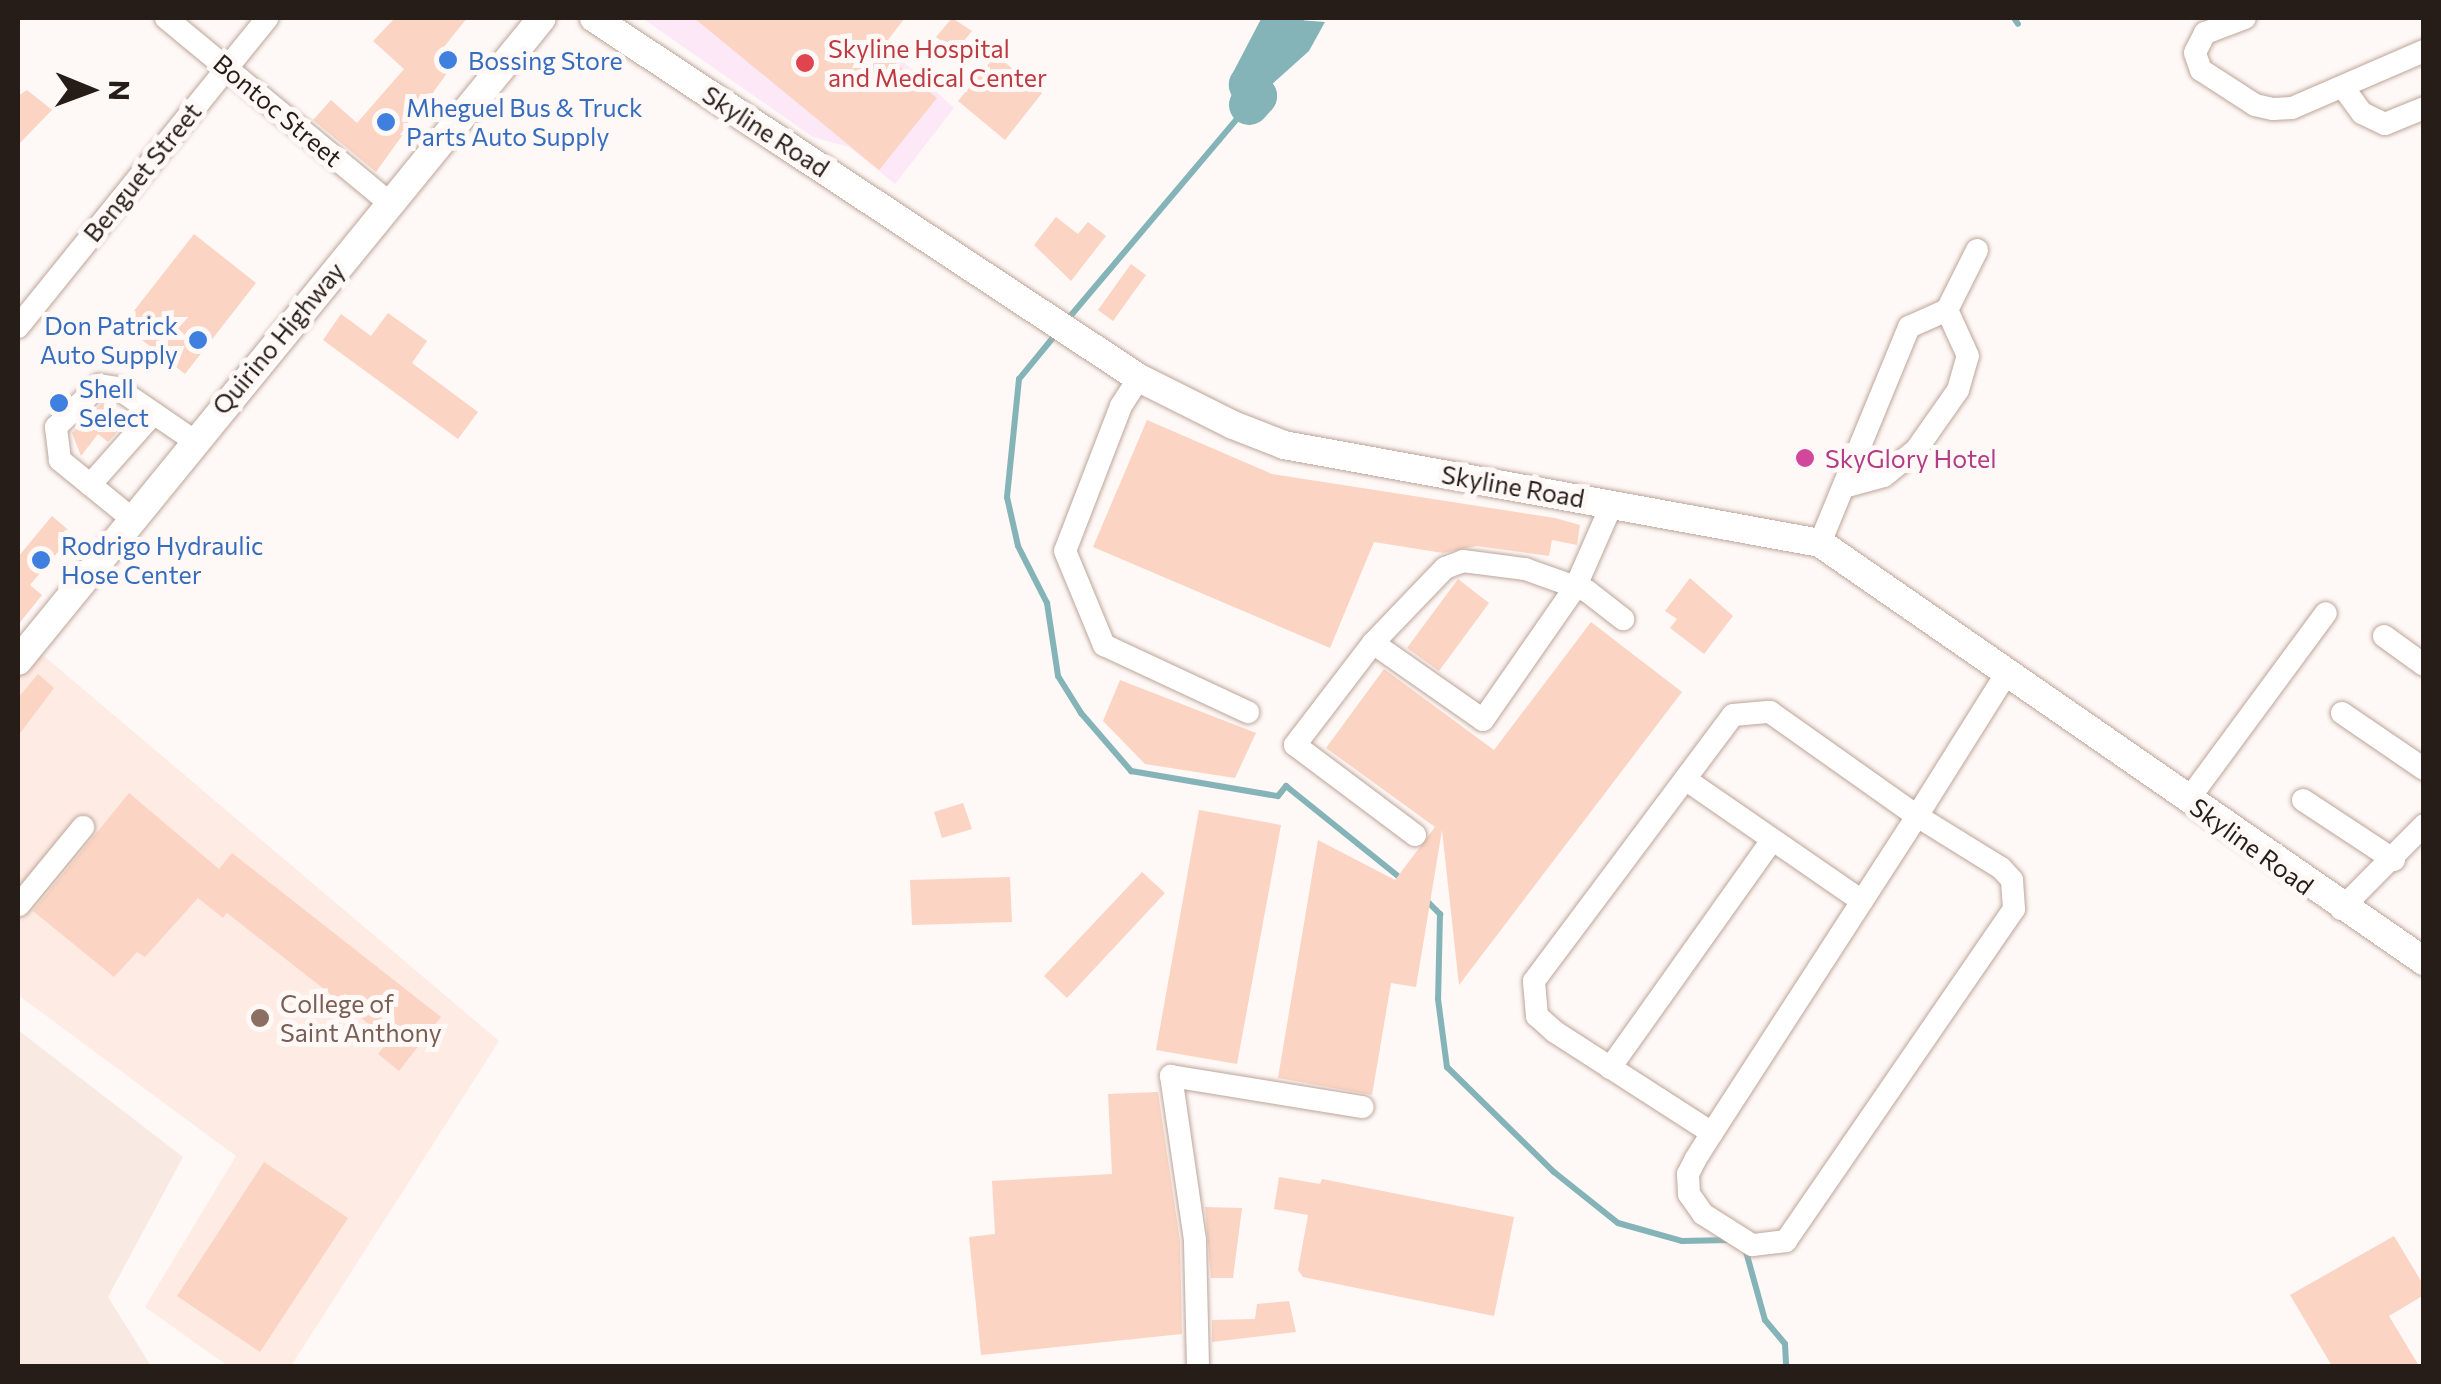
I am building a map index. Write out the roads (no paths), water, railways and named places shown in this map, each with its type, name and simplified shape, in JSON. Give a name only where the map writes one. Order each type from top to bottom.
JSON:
[{"type":"main road","name":"Quirino Highway","points":[[18,661],[193,440],[542,18]]},
{"type":"main road","name":"Skyline Road","points":[[594,18],[1139,378],[1284,445],[1820,542],[2341,909],[2424,960]]},
{"type":"street","name":"Bontoc Street","points":[[166,18],[390,203]]},
{"type":"street","name":"Benguet Street","points":[[18,327],[267,18]]},
{"type":"street","points":[[2245,18],[2197,41],[2200,70],[2255,105],[2273,109],[2343,87],[2424,51]]},
{"type":"street","points":[[2343,87],[2362,114],[2385,124],[2409,119],[2424,108]]},
{"type":"street","points":[[1820,542],[1909,327],[1947,310],[1977,250]]},
{"type":"street","points":[[1844,487],[1884,476],[1916,450],[1958,390],[1968,356],[1947,310]]},
{"type":"street","points":[[1139,378],[1121,406],[1065,551],[1104,645],[1248,712]]},
{"type":"street","points":[[130,518],[60,460],[53,444],[56,428],[86,392],[99,385],[117,388],[193,440]]},
{"type":"street","points":[[90,484],[154,413]]},
{"type":"street","points":[[1373,643],[1483,720],[1576,586],[1612,504]]},
{"type":"street","points":[[1415,835],[1296,745],[1373,643],[1445,568],[1464,561],[1526,569],[1576,586],[1624,619]]},
{"type":"street","points":[[2188,800],[2326,613]]},
{"type":"street","points":[[2384,636],[2424,665]]},
{"type":"street","points":[[1712,1134],[1538,1016],[1534,981],[1733,714],[1770,712],[1917,816],[2001,868],[2012,880],[2014,908],[1786,1240],[1752,1245],[1703,1214],[1689,1194],[1688,1174],[1712,1134],[1917,816],[2008,671]]},
{"type":"street","points":[[2342,713],[2424,769]]},
{"type":"street","points":[[1684,779],[1862,901]]},
{"type":"street","points":[[2303,800],[2394,860]]},
{"type":"street","points":[[2341,909],[2394,860],[2424,825]]},
{"type":"street","points":[[19,905],[83,828]]},
{"type":"street","points":[[1610,1068],[1772,840]]},
{"type":"street","points":[[1198,1366],[1195,1240],[1171,1076],[1363,1107]]},
{"type":"water","points":[[1272,18],[1325,22],[1309,51],[1249,105]]},
{"type":"waterway","points":[[1249,105],[1257,96],[1249,85],[1284,18]]},
{"type":"waterway","points":[[2014,18],[2018,24]]},
{"type":"waterway","points":[[1067,320],[1249,105]]},
{"type":"waterway","points":[[1056,334],[1019,379],[1007,497],[1018,546],[1047,603],[1058,676],[1081,713],[1131,771],[1278,796],[1286,786],[1403,880]]},
{"type":"waterway","points":[[1424,898],[1440,914],[1438,999],[1447,1067],[1554,1172],[1618,1223],[1682,1241],[1730,1240]]},
{"type":"waterway","points":[[1745,1248],[1765,1320],[1785,1344],[1786,1366]]},
{"type":"place","name":"Bossing Store","points":[[448,60]]},
{"type":"place","name":"Skyline Hospital and Medical Center","points":[[805,63]]},
{"type":"place","name":"Mheguel Bus & Truck Parts Auto Supply","points":[[386,122]]},
{"type":"place","name":"Don Patrick Auto Supply","points":[[198,340]]},
{"type":"place","name":"Shell Select","points":[[59,403]]},
{"type":"place","name":"SkyGlory Hotel","points":[[1805,458]]},
{"type":"place","name":"Rodrigo Hydraulic Hose Center","points":[[41,560]]},
{"type":"place","name":"College of Saint Anthony","points":[[260,1018]]}]
